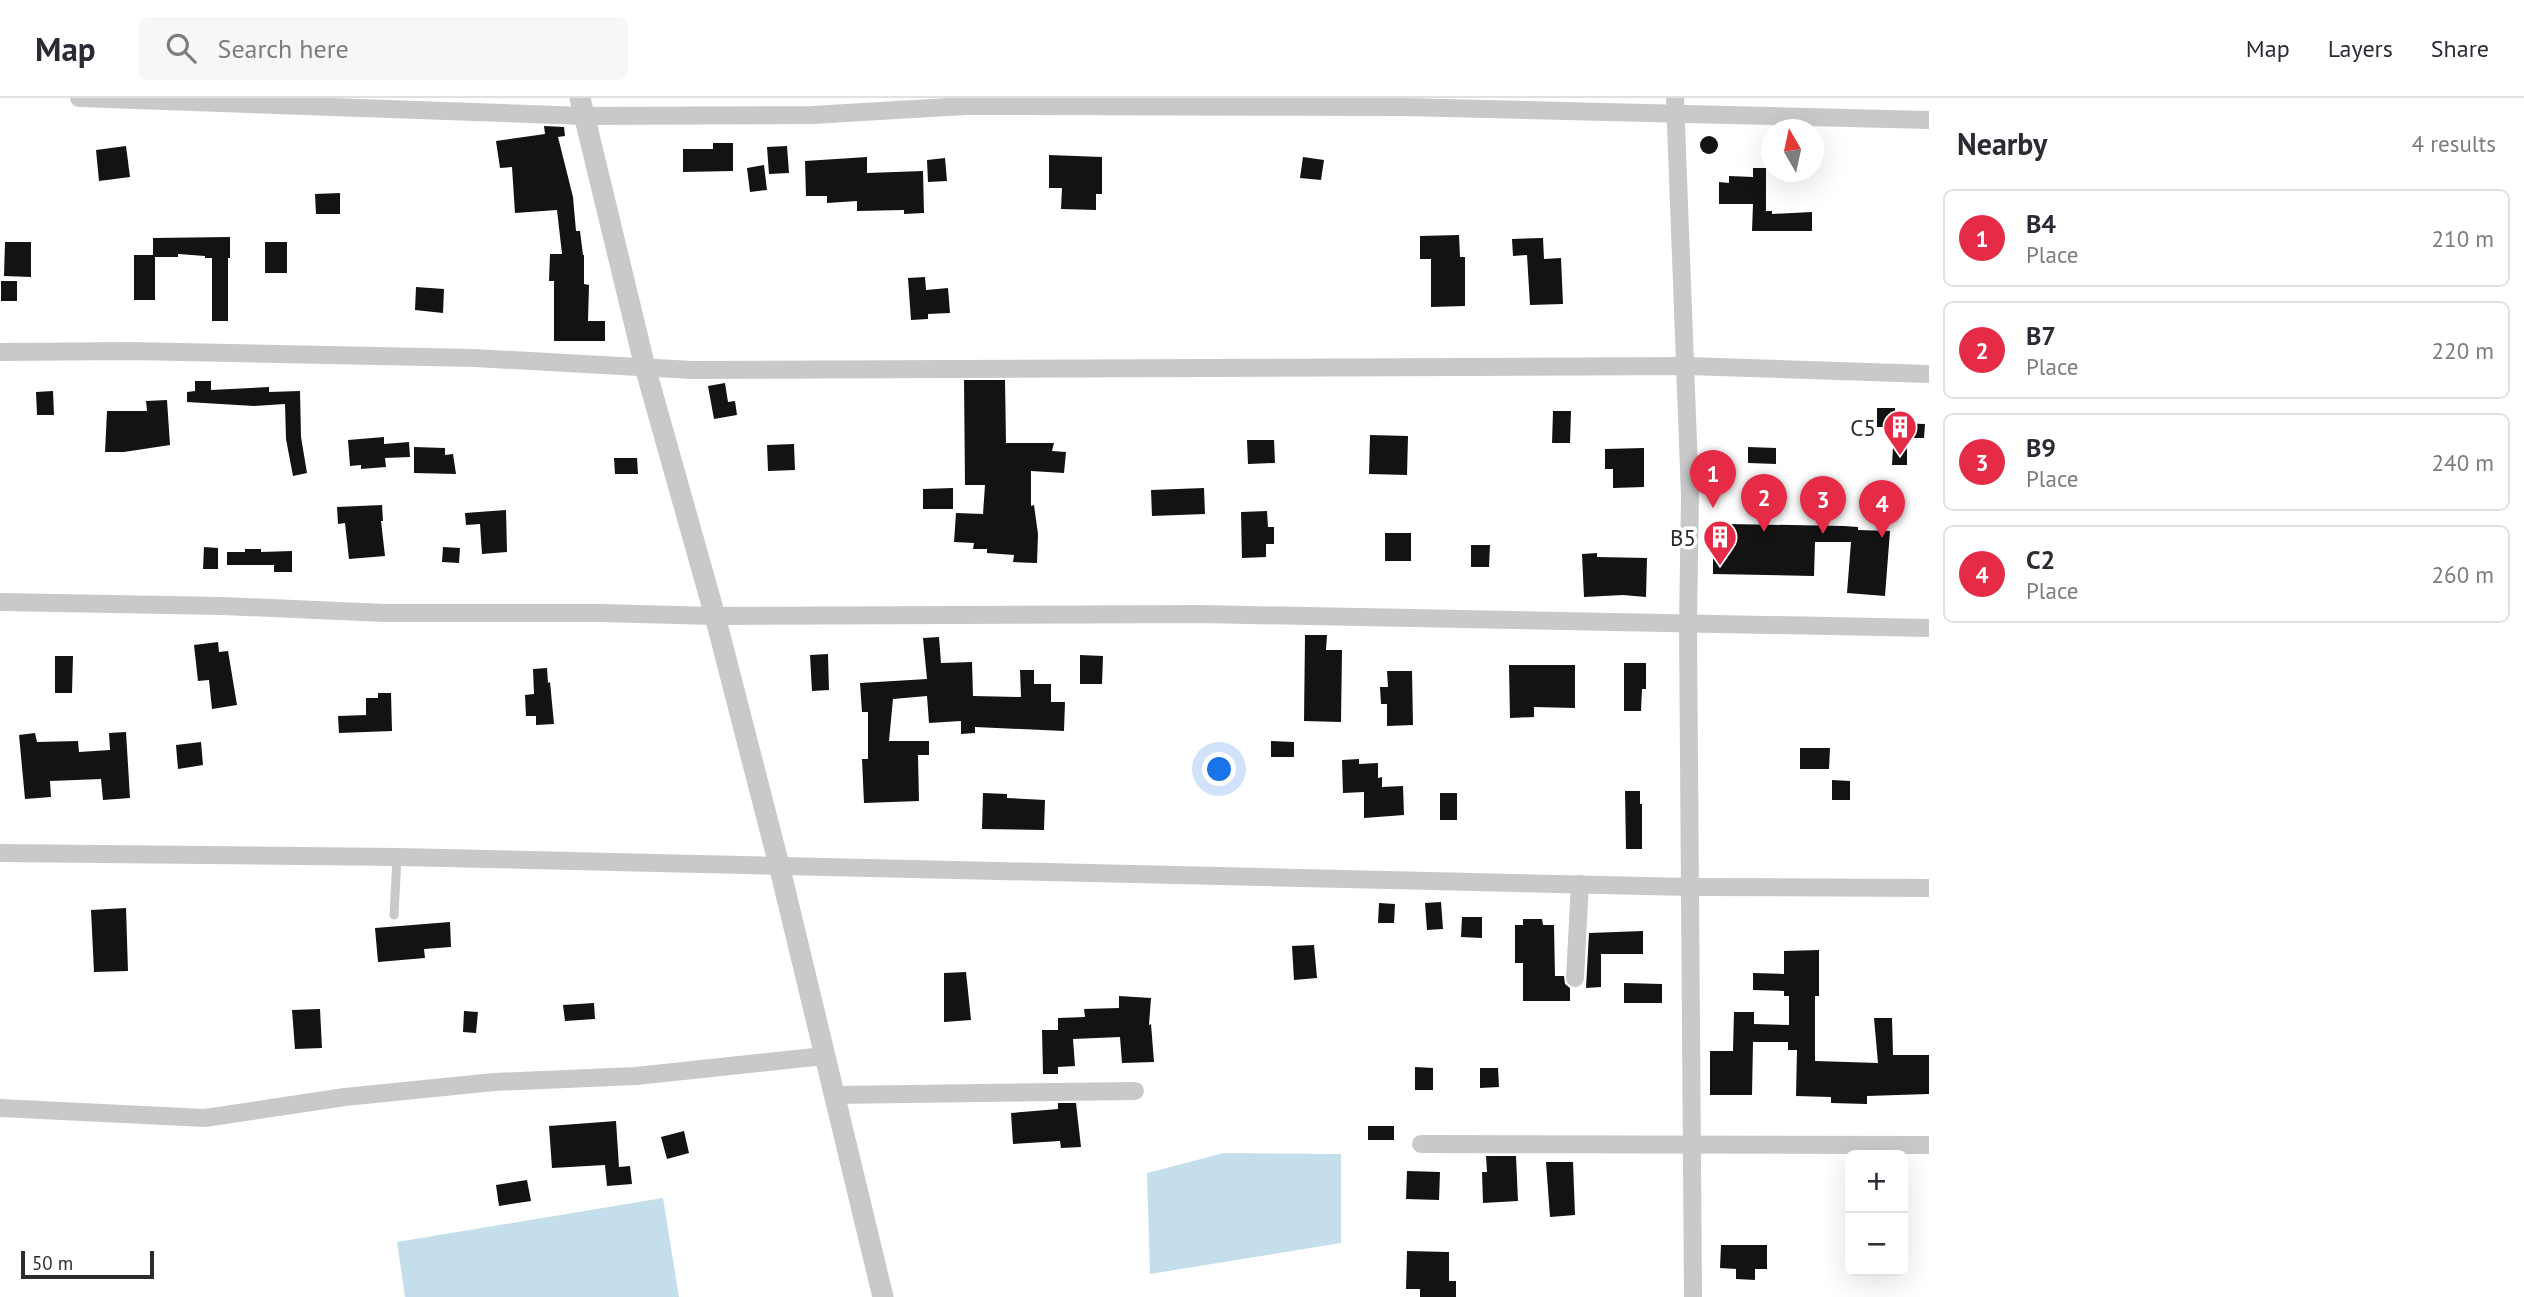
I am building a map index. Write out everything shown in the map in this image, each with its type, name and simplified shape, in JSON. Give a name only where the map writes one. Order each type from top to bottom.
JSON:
[{"type":"street","points":[[79,98],[583,107],[812,115],[965,106],[1675,106],[1929,120]]},
{"type":"street","points":[[1675,106],[1690,496],[1688,625],[1693,1297]]},
{"type":"street","points":[[583,107],[645,367],[715,616],[779,865],[883,1297]]},
{"type":"street","points":[[0,352],[130,351],[475,358],[692,370],[1687,366],[1929,374]]},
{"type":"street","points":[[0,602],[223,606],[385,613],[715,616],[1200,614],[1929,628]]},
{"type":"street","points":[[0,853],[397,857],[1691,887],[1929,888]]},
{"type":"street","points":[[1575,978],[1580,884]]},
{"type":"street","points":[[0,1108],[205,1118],[345,1097],[494,1082],[636,1076],[824,1056]]},
{"type":"street","points":[[834,1096],[1135,1091]]},
{"type":"street","points":[[1421,1144],[1929,1145]]},
{"type":"lane","points":[[394,915],[397,857]]},
{"type":"water","points":[[1224,1153],[1341,1154],[1341,1243],[1150,1274],[1147,1173]]},
{"type":"water","points":[[663,1198],[679,1297],[405,1297],[397,1242]]},
{"type":"building","points":[[544,126],[564,127],[565,136],[558,137],[573,197],[576,231],[580,231],[584,255],[584,284],[589,285],[588,321],[605,321],[605,341],[554,341],[554,281],[549,281],[550,254],[562,254],[557,210],[515,213],[512,167],[500,168],[496,141],[545,134]]},
{"type":"building","points":[[1705,136],[1713,136],[1718,145],[1716,152],[1705,154],[1700,149],[1700,141]]},
{"type":"building","points":[[713,143],[733,143],[733,171],[683,172],[683,149],[713,149]]},
{"type":"building","points":[[126,146],[130,177],[99,181],[96,150]]},
{"type":"building","points":[[787,146],[789,173],[769,174],[767,147]]},
{"type":"building","points":[[1049,155],[1102,157],[1102,194],[1096,194],[1096,210],[1061,209],[1062,188],[1049,188]]},
{"type":"building","points":[[867,157],[867,173],[923,171],[924,213],[904,214],[904,210],[857,211],[857,201],[827,203],[827,196],[806,196],[805,161]]},
{"type":"building","points":[[1303,157],[1324,160],[1321,180],[1300,178]]},
{"type":"building","points":[[945,158],[947,181],[928,182],[927,160]]},
{"type":"building","points":[[764,165],[767,190],[750,192],[747,168]]},
{"type":"building","points":[[1753,168],[1761,168],[1761,182],[1766,182],[1766,211],[1772,211],[1772,214],[1812,212],[1812,231],[1752,231],[1753,204],[1719,204],[1719,182],[1729,183],[1729,176],[1753,177]]},
{"type":"building","points":[[340,193],[340,214],[316,214],[315,194]]},
{"type":"building","points":[[1459,235],[1460,257],[1465,257],[1465,306],[1431,307],[1431,259],[1420,259],[1420,236]]},
{"type":"building","points":[[230,237],[228,321],[212,321],[212,258],[205,256],[178,254],[178,257],[155,257],[155,300],[134,300],[134,255],[153,255],[153,238]]},
{"type":"building","points":[[1543,238],[1544,259],[1561,258],[1563,304],[1530,305],[1527,255],[1513,256],[1512,239]]},
{"type":"building","points":[[5,242],[31,242],[31,277],[4,276]]},
{"type":"building","points":[[265,242],[287,242],[287,273],[265,273]]},
{"type":"building","points":[[925,277],[926,290],[948,288],[950,313],[928,314],[928,319],[911,320],[908,278]]},
{"type":"building","points":[[1,281],[17,281],[17,301],[1,301]]},
{"type":"building","points":[[416,287],[444,289],[443,313],[415,310]]},
{"type":"building","points":[[964,380],[1005,380],[1006,443],[1054,443],[1052,451],[1066,452],[1064,473],[1031,471],[1031,506],[1034,505],[1038,534],[1037,563],[1013,562],[1014,555],[987,553],[987,549],[973,549],[974,543],[954,542],[956,513],[983,514],[985,485],[965,485]]},
{"type":"building","points":[[195,381],[211,381],[211,390],[269,387],[269,392],[300,391],[301,437],[307,473],[293,476],[286,439],[285,404],[254,406],[187,402],[187,392],[195,391]]},
{"type":"building","points":[[725,383],[728,402],[735,401],[737,415],[714,419],[708,386]]},
{"type":"building","points":[[53,391],[54,415],[37,415],[36,392]]},
{"type":"building","points":[[167,400],[170,445],[105,452],[107,411],[147,411],[146,401]]},
{"type":"building","points":[[1877,408],[1895,408],[1895,423],[1925,424],[1924,438],[1907,438],[1907,465],[1892,465],[1894,427],[1877,427]]},
{"type":"building","points":[[1553,411],[1571,411],[1570,443],[1552,443]]},
{"type":"building","points":[[1370,435],[1408,436],[1407,475],[1369,474]]},
{"type":"building","points":[[384,437],[384,444],[409,442],[410,457],[385,458],[386,467],[361,469],[361,465],[350,466],[348,440]]},
{"type":"building","points":[[1247,440],[1274,440],[1275,463],[1248,464]]},
{"type":"building","points":[[794,444],[795,470],[768,471],[767,445]]},
{"type":"building","points":[[414,447],[445,448],[445,455],[453,454],[456,474],[414,473]]},
{"type":"building","points":[[1748,447],[1776,448],[1776,464],[1748,463]]},
{"type":"building","points":[[1644,448],[1644,487],[1613,488],[1613,469],[1605,469],[1605,449]]},
{"type":"building","points":[[614,458],[637,458],[638,474],[615,474]]},
{"type":"building","points":[[953,488],[953,509],[923,509],[923,489]]},
{"type":"building","points":[[1204,488],[1205,514],[1152,516],[1151,490]]},
{"type":"building","points":[[382,505],[385,556],[349,559],[345,523],[338,524],[337,507]]},
{"type":"building","points":[[506,510],[507,552],[482,554],[480,524],[466,525],[465,513]]},
{"type":"building","points":[[1267,511],[1268,527],[1274,527],[1274,544],[1266,544],[1266,557],[1242,558],[1241,512]]},
{"type":"building","points":[[1728,524],[1844,526],[1858,527],[1858,530],[1890,531],[1885,596],[1847,593],[1851,542],[1815,542],[1814,576],[1713,574],[1713,559],[1727,559]]},
{"type":"building","points":[[1385,533],[1411,533],[1411,561],[1385,561]]},
{"type":"building","points":[[1471,545],[1490,545],[1489,567],[1471,567]]},
{"type":"building","points":[[204,547],[218,548],[218,569],[203,569]]},
{"type":"building","points":[[443,547],[460,548],[459,563],[442,562]]},
{"type":"building","points":[[245,549],[261,549],[261,552],[292,551],[292,572],[274,572],[274,565],[227,565],[227,552],[245,552]]},
{"type":"building","points":[[1597,553],[1597,557],[1647,558],[1646,597],[1584,597],[1582,554]]},
{"type":"building","points":[[1305,635],[1327,635],[1326,650],[1342,650],[1341,722],[1304,721]]},
{"type":"building","points":[[939,637],[941,663],[972,662],[973,696],[1021,697],[1020,670],[1034,670],[1034,684],[1051,684],[1051,702],[1065,702],[1064,731],[975,727],[975,733],[961,734],[961,721],[929,723],[927,696],[893,699],[889,741],[929,741],[929,755],[918,755],[919,801],[864,803],[862,759],[868,759],[868,712],[862,712],[860,683],[927,679],[923,638]]},
{"type":"building","points":[[218,642],[219,652],[228,651],[237,705],[212,709],[209,680],[198,681],[194,645]]},
{"type":"building","points":[[828,654],[829,690],[812,691],[810,655]]},
{"type":"building","points":[[1080,655],[1103,656],[1102,684],[1080,684]]},
{"type":"building","points":[[55,656],[73,656],[72,693],[55,693]]},
{"type":"building","points":[[1624,663],[1646,663],[1646,689],[1642,689],[1641,711],[1624,711]]},
{"type":"building","points":[[1509,665],[1575,665],[1575,708],[1534,707],[1534,717],[1510,718]]},
{"type":"building","points":[[547,668],[554,724],[536,725],[536,716],[526,716],[525,695],[534,694],[533,669]]},
{"type":"building","points":[[1387,671],[1412,671],[1413,725],[1387,726],[1387,704],[1381,704],[1380,687],[1388,687]]},
{"type":"building","points":[[378,693],[391,693],[392,731],[339,733],[338,716],[366,715],[366,698],[378,698]]},
{"type":"building","points":[[126,732],[130,798],[103,800],[101,779],[50,781],[51,797],[25,799],[19,735],[35,733],[37,742],[78,741],[79,752],[110,750],[109,733]]},
{"type":"building","points":[[1271,741],[1294,742],[1294,757],[1271,757]]},
{"type":"building","points":[[201,742],[203,765],[178,769],[176,745]]},
{"type":"building","points":[[1800,748],[1830,748],[1829,769],[1800,769]]},
{"type":"building","points":[[1359,759],[1359,764],[1378,763],[1378,778],[1382,777],[1382,787],[1403,786],[1404,815],[1364,818],[1364,792],[1343,793],[1342,760]]},
{"type":"building","points":[[1832,780],[1850,781],[1850,800],[1832,800]]},
{"type":"building","points":[[1625,791],[1640,791],[1642,849],[1626,849]]},
{"type":"building","points":[[983,793],[1007,794],[1007,798],[1045,800],[1044,830],[982,829]]},
{"type":"building","points":[[1440,793],[1457,793],[1457,820],[1440,820]]},
{"type":"building","points":[[1441,902],[1443,929],[1427,930],[1425,903]]},
{"type":"building","points":[[1379,903],[1395,904],[1394,923],[1378,923]]},
{"type":"building","points":[[126,908],[128,971],[94,972],[91,910]]},
{"type":"building","points":[[1462,917],[1482,917],[1482,938],[1461,937]]},
{"type":"building","points":[[1523,919],[1542,919],[1543,925],[1554,925],[1555,976],[1564,976],[1565,984],[1570,988],[1570,1001],[1523,1001],[1523,963],[1515,963],[1515,925],[1523,925]]},
{"type":"building","points":[[450,922],[451,947],[424,949],[425,958],[378,962],[375,928]]},
{"type":"building","points":[[1643,931],[1643,954],[1601,954],[1601,987],[1586,988],[1589,933]]},
{"type":"building","points":[[1314,945],[1317,978],[1294,980],[1292,946]]},
{"type":"building","points":[[1819,950],[1819,996],[1815,996],[1815,1061],[1878,1063],[1874,1018],[1892,1018],[1893,1055],[1929,1055],[1929,1094],[1867,1096],[1867,1104],[1831,1103],[1831,1097],[1796,1096],[1797,1050],[1788,1050],[1788,1042],[1753,1042],[1752,1095],[1710,1095],[1710,1051],[1733,1051],[1734,1012],[1754,1012],[1754,1024],[1789,1025],[1789,996],[1784,996],[1784,991],[1753,990],[1753,973],[1784,974],[1784,951]]},
{"type":"building","points":[[966,972],[971,1020],[944,1022],[944,973]]},
{"type":"building","points":[[1624,983],[1662,984],[1662,1003],[1624,1003]]},
{"type":"building","points":[[1119,996],[1151,998],[1149,1025],[1151,1024],[1154,1062],[1122,1063],[1120,1037],[1073,1039],[1075,1066],[1058,1067],[1058,1074],[1043,1074],[1042,1030],[1058,1030],[1058,1018],[1085,1017],[1084,1009],[1119,1008]]},
{"type":"building","points":[[594,1003],[595,1019],[565,1021],[563,1005]]},
{"type":"building","points":[[320,1009],[322,1048],[295,1049],[292,1010]]},
{"type":"building","points":[[464,1011],[478,1012],[476,1033],[463,1032]]},
{"type":"building","points":[[1415,1067],[1433,1068],[1433,1090],[1415,1090]]},
{"type":"building","points":[[1480,1068],[1498,1068],[1499,1087],[1480,1088]]},
{"type":"building","points":[[1058,1103],[1076,1103],[1081,1147],[1061,1148],[1060,1141],[1013,1144],[1011,1113],[1058,1109]]},
{"type":"building","points":[[616,1121],[619,1167],[630,1166],[632,1184],[607,1186],[605,1165],[552,1168],[549,1126]]},
{"type":"building","points":[[1368,1126],[1394,1126],[1394,1140],[1368,1140]]},
{"type":"building","points":[[684,1131],[689,1153],[667,1159],[661,1137]]},
{"type":"building","points":[[1486,1156],[1516,1156],[1518,1201],[1483,1203],[1482,1172],[1487,1172]]},
{"type":"building","points":[[1546,1162],[1573,1162],[1575,1215],[1550,1217]]},
{"type":"building","points":[[1407,1171],[1440,1172],[1439,1200],[1406,1199]]},
{"type":"building","points":[[527,1180],[531,1201],[499,1206],[496,1185]]},
{"type":"building","points":[[1721,1245],[1767,1245],[1767,1269],[1755,1269],[1755,1280],[1736,1279],[1736,1269],[1720,1268]]},
{"type":"building","points":[[1407,1251],[1449,1252],[1449,1281],[1456,1281],[1456,1297],[1420,1297],[1420,1289],[1406,1289]]},
{"type":"place","name":"C5","points":[[1900,457]]},
{"type":"place","name":"B4","points":[[1713,508]]},
{"type":"place","name":"B7","points":[[1764,532]]},
{"type":"place","name":"B9","points":[[1823,534]]},
{"type":"place","name":"C2","points":[[1882,538]]},
{"type":"place","name":"B5","points":[[1720,567]]}]
